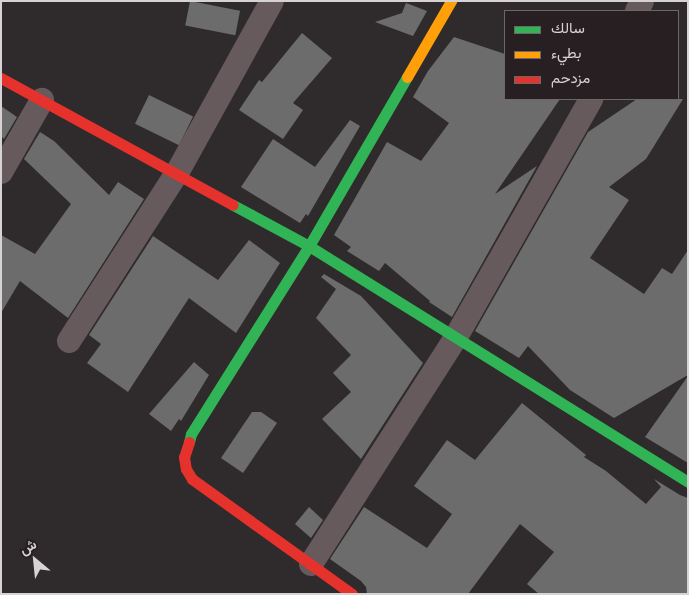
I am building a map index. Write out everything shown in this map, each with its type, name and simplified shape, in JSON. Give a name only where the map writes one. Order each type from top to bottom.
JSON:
[{"type":"street","points":[[69,341],[177,174],[272,1]]},
{"type":"street","points":[[352,594],[192,479],[186,469],[184,457],[191,434],[309,246],[452,1]]},
{"type":"street","points":[[1,78],[309,246],[688,482]]},
{"type":"street","points":[[1,172],[42,100]]},
{"type":"street","points":[[310,564],[456,338],[590,100]]},
{"type":"building","points":[[190,1],[240,11],[235,35],[185,26]]},
{"type":"building","points":[[406,3],[427,11],[413,36],[375,22],[402,13]]},
{"type":"building","points":[[302,33],[332,58],[293,103],[303,110],[283,139],[239,110],[259,80],[262,82]]},
{"type":"building","points":[[454,37],[504,54],[504,100],[559,100],[495,194],[537,166],[452,317],[429,302],[385,263],[379,271],[347,251],[351,247],[334,235],[387,142],[421,161],[449,123],[413,97],[428,71]]},
{"type":"building","points":[[149,95],[193,116],[179,145],[135,124]]},
{"type":"building","points":[[683,99],[646,159],[609,187],[629,200],[590,258],[644,294],[662,268],[672,274],[688,250],[688,375],[614,418],[570,390],[528,346],[519,358],[475,331],[588,132],[636,100]]},
{"type":"building","points":[[1,106],[17,117],[4,139],[1,136]]},
{"type":"building","points":[[350,120],[360,126],[308,216],[306,214],[300,223],[241,187],[273,139],[315,167]]},
{"type":"building","points":[[40,132],[54,141],[109,195],[118,182],[144,199],[68,318],[20,281],[1,313],[1,235],[35,254],[71,204],[24,159]]},
{"type":"building","points":[[153,236],[218,280],[249,240],[280,263],[236,333],[189,298],[128,392],[87,363],[101,344],[89,335]]},
{"type":"building","points":[[324,274],[361,296],[423,363],[361,459],[322,419],[351,392],[333,373],[351,355],[316,318],[336,289],[321,277]]},
{"type":"building","points":[[194,362],[209,375],[181,421],[179,419],[171,431],[149,414]]},
{"type":"building","points":[[688,376],[688,463],[645,437]]},
{"type":"building","points":[[522,403],[586,455],[584,457],[606,471],[646,504],[661,487],[654,479],[688,498],[688,594],[539,594],[527,584],[554,552],[520,524],[468,594],[367,594],[366,587],[361,581],[330,559],[364,507],[427,548],[452,514],[414,486],[447,440],[475,460]]},
{"type":"building","points":[[252,412],[261,412],[277,423],[243,473],[221,458]]},
{"type":"building","points":[[309,507],[323,520],[311,538],[295,524]]},
{"type":"traffic: fast","points":[[189,442],[191,434],[309,246],[407,77]]},
{"type":"traffic: fast","points":[[233,205],[309,246],[688,482]]},
{"type":"traffic: slow","points":[[407,77],[451,1]]},
{"type":"traffic: jam","points":[[1,78],[233,205]]},
{"type":"traffic: jam","points":[[189,442],[184,457],[186,469],[192,479],[352,594]]}]
